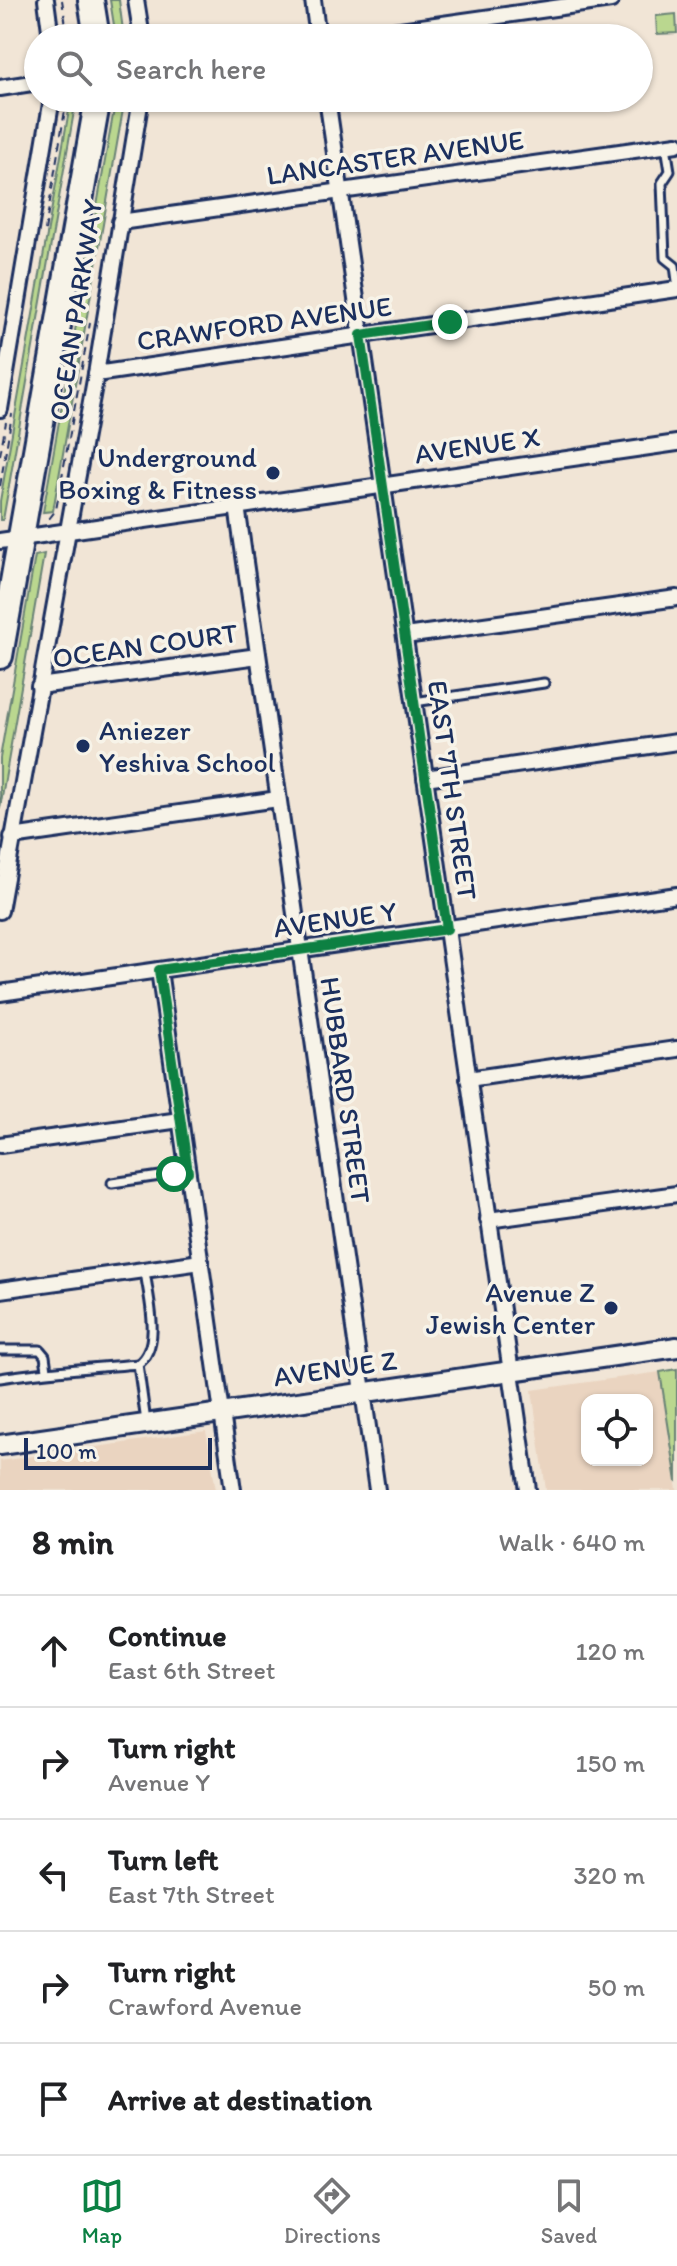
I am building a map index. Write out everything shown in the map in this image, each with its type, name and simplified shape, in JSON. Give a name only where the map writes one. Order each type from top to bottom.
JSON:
[{"type":"main road","points":[[91,0],[95,24]]},
{"type":"main road","name":"OCEAN PARKWAY","points":[[0,656],[10,539],[95,112]]},
{"type":"street","points":[[46,0],[49,24]]},
{"type":"street","points":[[136,0],[140,24]]},
{"type":"street","points":[[313,0],[316,24]]},
{"type":"street","points":[[442,24],[611,0]]},
{"type":"street","points":[[0,88],[24,84]]},
{"type":"street","name":"OCEAN PARKWAY","points":[[0,409],[50,112]]},
{"type":"street","name":"OCEAN PARKWAY","points":[[0,911],[96,374],[139,112]]},
{"type":"street","name":"EAST 7TH STREET","points":[[329,112],[528,1490]]},
{"type":"street","name":"LANCASTER AVENUE","points":[[120,222],[672,145]]},
{"type":"street","name":"CRAWFORD AVENUE","points":[[96,374],[677,289]]},
{"type":"street","name":"AVENUE X","points":[[10,539],[677,443]]},
{"type":"street","name":"HUBBARD STREET","points":[[237,506],[377,1490]]},
{"type":"street","points":[[405,636],[677,598]]},
{"type":"street","name":"OCEAN COURT","points":[[39,686],[258,656]]},
{"type":"street","points":[[425,778],[677,742]]},
{"type":"street","points":[[12,837],[278,799]]},
{"type":"street","name":"AVENUE Y","points":[[0,993],[677,895]]},
{"type":"street","points":[[159,970],[233,1490]]},
{"type":"street","points":[[468,1079],[677,1049]]},
{"type":"street","points":[[0,1145],[180,1120]]},
{"type":"street","points":[[488,1220],[677,1194]]},
{"type":"street","points":[[0,1290],[201,1262]]},
{"type":"street","name":"AVENUE Z","points":[[0,1445],[677,1347]]},
{"type":"lane","points":[[672,145],[674,171],[662,183],[665,258],[675,266],[677,281]]},
{"type":"lane","points":[[665,258],[677,256]]},
{"type":"lane","points":[[414,702],[544,683]]},
{"type":"lane","points":[[112,1183],[188,1172]]},
{"type":"lane","points":[[0,1378],[47,1370],[78,1371],[138,1364],[145,1359],[151,1340],[145,1270]]},
{"type":"lane","points":[[0,1350],[40,1350],[45,1356],[47,1370]]},
{"type":"lane","points":[[138,1364],[147,1424]]},
{"type":"path","points":[[62,0],[66,24]]},
{"type":"shaded area","points":[[660,1372],[677,1490],[546,1490],[532,1390]]},
{"type":"shaded area","points":[[206,1431],[216,1490],[0,1490],[0,1461]]},
{"type":"green space","points":[[110,0],[119,0],[122,24],[114,24]]},
{"type":"green space","points":[[676,14],[677,33],[657,34],[656,16]]},
{"type":"green space","points":[[69,112],[74,112],[3,520],[0,520],[0,501]]},
{"type":"green space","points":[[114,112],[123,112],[53,511],[43,512]]},
{"type":"green space","points":[[44,554],[0,808],[0,758],[35,556]]},
{"type":"green space","points":[[677,1369],[677,1482],[660,1372]]},
{"type":"place","name":"Underground Boxing & Fitness","points":[[273,473]]},
{"type":"place","name":"Aniezer Yeshiva School","points":[[83,746]]},
{"type":"place","name":"Avenue Z Jewish Center","points":[[611,1308]]},
{"type":"route","points":[[174,1174],[188,1172],[159,970],[447,929],[361,335],[450,322]]}]
